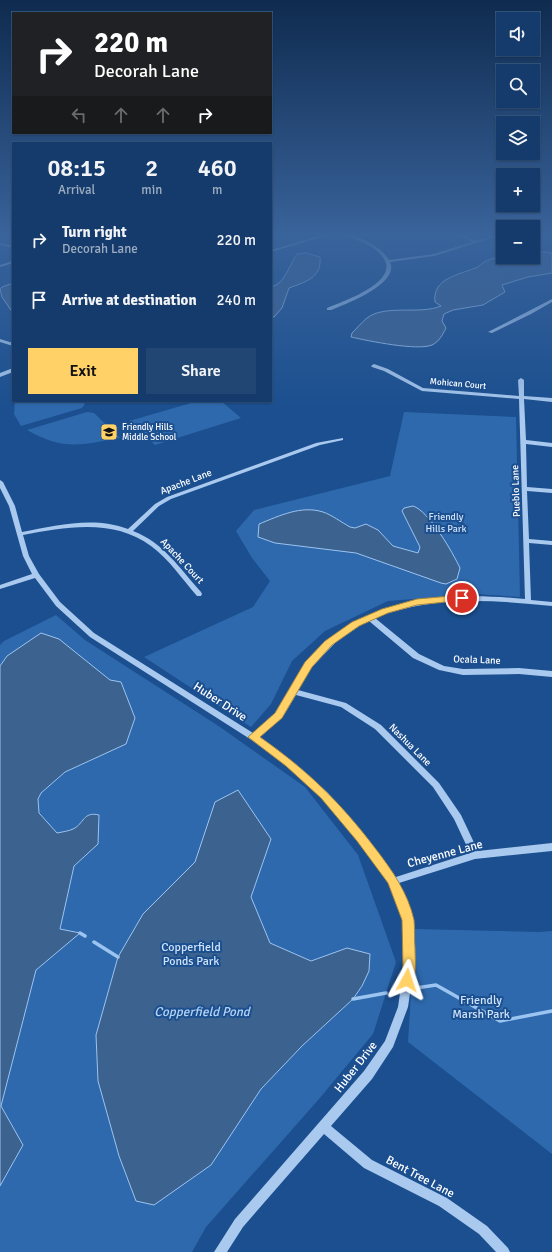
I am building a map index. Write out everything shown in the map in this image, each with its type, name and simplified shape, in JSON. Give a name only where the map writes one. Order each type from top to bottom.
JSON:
[{"type":"street","points":[[329,309],[361,293]]},
{"type":"street","points":[[490,332],[529,314],[552,300]]},
{"type":"street","points":[[0,340],[12,345]]},
{"type":"street","name":"Mohican Court","points":[[374,366],[386,370],[422,389],[552,400]]},
{"type":"street","points":[[0,375],[12,370]]},
{"type":"street","name":"Pueblo Lane","points":[[521,380],[528,602]]},
{"type":"street","name":"Apache Lane","points":[[128,531],[156,505],[169,498],[318,444],[341,440]]},
{"type":"street","points":[[524,442],[552,445]]},
{"type":"street","name":"Huber Drive","points":[[1,484],[12,506],[26,556],[36,575],[58,604],[92,635],[253,737],[289,763],[325,795],[394,881],[408,920],[409,966],[403,1007],[389,1044],[368,1075],[239,1223],[220,1252]]},
{"type":"street","points":[[525,489],[552,491]]},
{"type":"street","points":[[19,534],[83,524],[107,526],[128,531]]},
{"type":"street","name":"Apache Court","points":[[128,531],[143,537],[154,545],[199,594]]},
{"type":"street","points":[[527,541],[552,543]]},
{"type":"street","points":[[0,587],[36,575]]},
{"type":"street","points":[[253,737],[279,716],[309,665],[328,643],[356,624],[385,611],[417,602],[451,598],[483,598],[552,604]]},
{"type":"street","name":"Ocala Lane","points":[[370,618],[416,656],[442,668],[463,672],[519,671],[552,674]]},
{"type":"street","name":"Nashua Lane","points":[[294,692],[343,705],[378,727],[436,785],[458,817],[475,855]]},
{"type":"street","name":"Cheyenne Lane","points":[[394,881],[475,855],[552,847]]},
{"type":"street","name":"Bent Tree Lane","points":[[323,1126],[368,1164],[443,1202],[483,1230],[504,1252]]},
{"type":"green space","points":[[15,402],[83,402],[85,404],[82,408],[21,426],[14,414]]},
{"type":"green space","points":[[195,402],[222,402],[241,418],[155,445],[129,421]]},
{"type":"green space","points":[[87,412],[94,413],[120,438],[94,443],[62,444],[40,437],[27,430]]},
{"type":"green space","name":"Friendly Hills Park","points":[[404,412],[516,417],[520,597],[476,594],[388,601],[325,631],[292,661],[271,704],[251,727],[144,657],[253,607],[270,581],[252,558],[236,531],[254,510],[390,476]]},
{"type":"green space","name":"Copperfield Ponds Park","points":[[56,615],[85,640],[220,727],[305,787],[358,855],[396,962],[373,1034],[319,1099],[206,1227],[192,1252],[0,1252],[0,645],[4,641]]},
{"type":"green space","name":"Friendly Marsh Park","points":[[415,929],[552,931],[552,1154],[408,1042]]},
{"type":"water","points":[[1,293],[12,293],[12,312]]},
{"type":"water","points":[[272,293],[287,293],[282,308],[274,317],[272,317]]},
{"type":"water","points":[[435,293],[503,293],[483,305],[453,310],[444,314],[442,321],[446,328],[439,340],[432,345],[425,347],[405,346],[351,337],[352,333],[363,321],[374,314],[393,310],[433,309],[441,306],[435,302]]},
{"type":"water","points":[[413,506],[419,509],[426,516],[440,533],[460,568],[457,579],[446,584],[441,583],[356,553],[275,543],[258,537],[259,524],[290,512],[315,510],[330,515],[350,527],[355,528],[366,524],[378,530],[393,546],[418,553],[420,547],[402,511],[404,508]]},
{"type":"water","points":[[41,633],[59,639],[110,680],[121,682],[135,718],[126,744],[65,772],[41,793],[38,799],[39,813],[57,833],[77,827],[87,816],[94,814],[99,815],[98,844],[74,866],[60,929],[80,933],[36,970],[1,1106],[23,1145],[0,1186],[0,666],[7,656]]},
{"type":"water","name":"Copperfield Pond","points":[[238,790],[271,839],[251,897],[270,943],[311,961],[347,948],[370,954],[369,971],[362,986],[353,999],[302,1046],[261,1089],[211,1165],[154,1205],[136,1201],[119,1156],[98,1081],[96,1035],[118,957],[143,914],[195,862],[215,802]]},
{"type":"waterway","points":[[80,933],[85,936]]},
{"type":"waterway","points":[[94,942],[118,957]]},
{"type":"waterway","points":[[416,988],[436,985],[500,1021],[552,1011]]},
{"type":"waterway","points":[[353,999],[386,993]]},
{"type":"place","name":"Friendly Hills Middle School","points":[[109,432]]},
{"type":"route","points":[[407,980],[409,966],[408,920],[394,881],[325,795],[289,763],[253,737],[279,716],[309,665],[328,643],[356,624],[385,611],[417,602],[462,598]]}]
